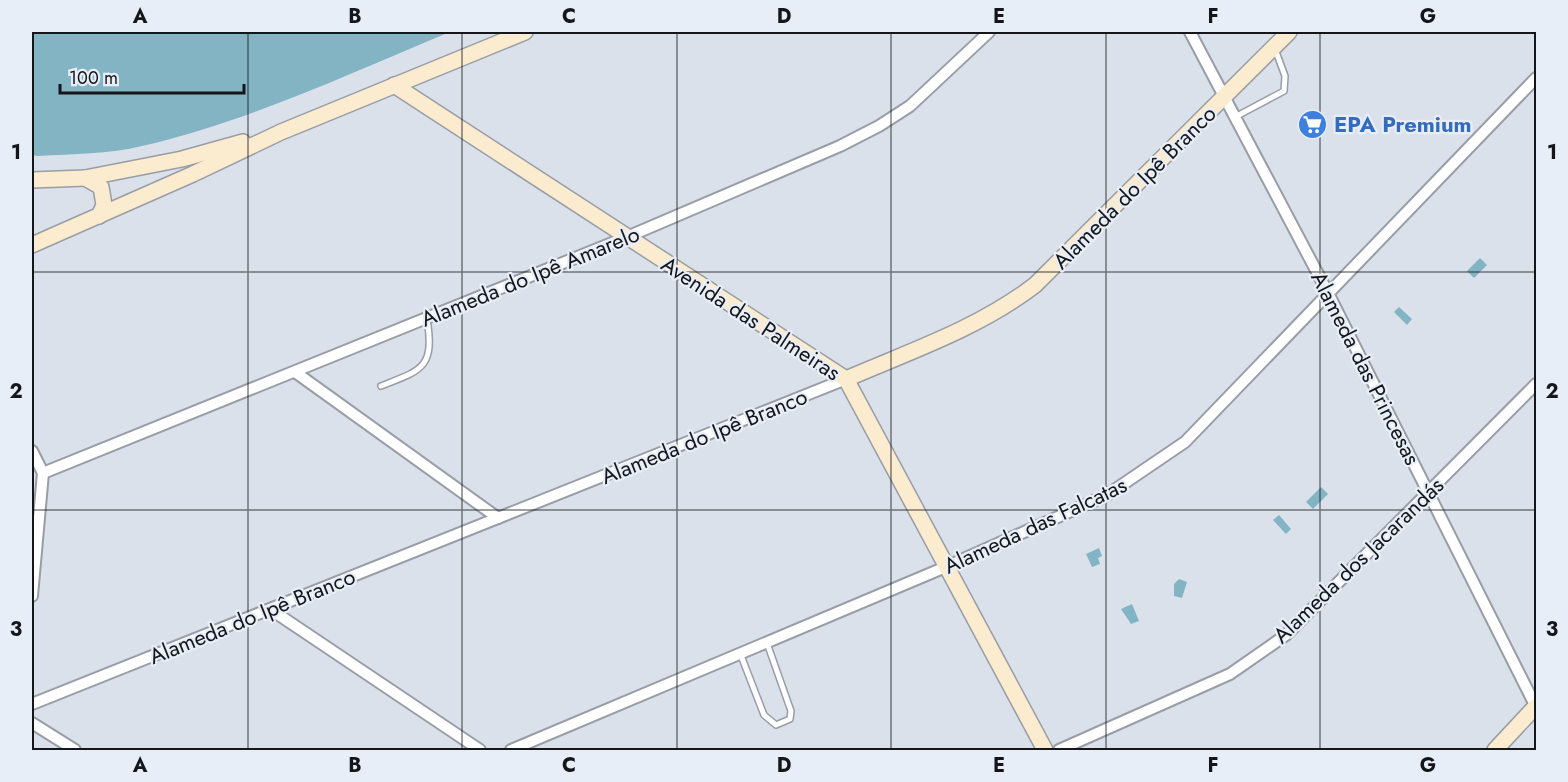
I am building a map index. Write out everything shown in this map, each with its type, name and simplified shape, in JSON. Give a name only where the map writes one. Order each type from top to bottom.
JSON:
[{"type":"street","points":[[32,245],[281,132],[525,32]]},
{"type":"street","name":"Alameda do Ipê Amarelo","points":[[43,473],[627,237],[840,146],[879,126],[923,96],[989,32]]},
{"type":"street","name":"Alameda das Princesas","points":[[1190,32],[1328,293],[1536,707]]},
{"type":"street","name":"Alameda do Ipê Branco","points":[[32,704],[846,379],[962,330],[1018,298],[1056,266],[1289,32]]},
{"type":"street","name":"Alameda das Falcatas","points":[[512,750],[948,566],[1107,495],[1152,466],[1185,442],[1536,78]]},
{"type":"street","name":"Avenida das Palmeiras","points":[[394,85],[846,379],[1046,750]]},
{"type":"street","points":[[32,180],[85,178],[182,159],[281,132]]},
{"type":"street","points":[[85,178],[101,187],[104,205],[99,216]]},
{"type":"street","points":[[295,372],[498,518]]},
{"type":"street","name":"Alameda dos Jacarandás","points":[[1059,750],[1230,674],[1286,635],[1536,384]]},
{"type":"street","points":[[32,451],[43,473],[32,596]]},
{"type":"street","points":[[270,609],[480,750]]},
{"type":"street","points":[[1495,750],[1536,707]]},
{"type":"street","points":[[32,723],[75,750]]},
{"type":"lane","points":[[1234,117],[1284,91],[1285,76],[1274,46]]},
{"type":"lane","points":[[381,386],[418,372],[424,366],[429,340],[427,319]]},
{"type":"lane","points":[[740,653],[764,715],[776,725],[790,718],[791,711],[766,642]]},
{"type":"water","points":[[32,32],[450,32],[298,95],[181,136],[117,151],[38,156],[32,155]]},
{"type":"water","points":[[1480,258],[1487,265],[1474,278],[1467,271]]},
{"type":"water","points":[[1399,307],[1412,319],[1407,325],[1394,312]]},
{"type":"water","points":[[1321,487],[1328,494],[1313,509],[1306,502]]},
{"type":"water","points":[[1279,515],[1291,529],[1286,534],[1273,520]]},
{"type":"water","points":[[1099,548],[1102,556],[1098,558],[1100,564],[1092,567],[1086,554]]},
{"type":"water","points":[[1179,579],[1187,582],[1182,598],[1174,596],[1174,584]]},
{"type":"water","points":[[1132,604],[1139,621],[1131,624],[1121,609]]},
{"type":"place","name":"EPA Premium","points":[[1313,124]]}]
